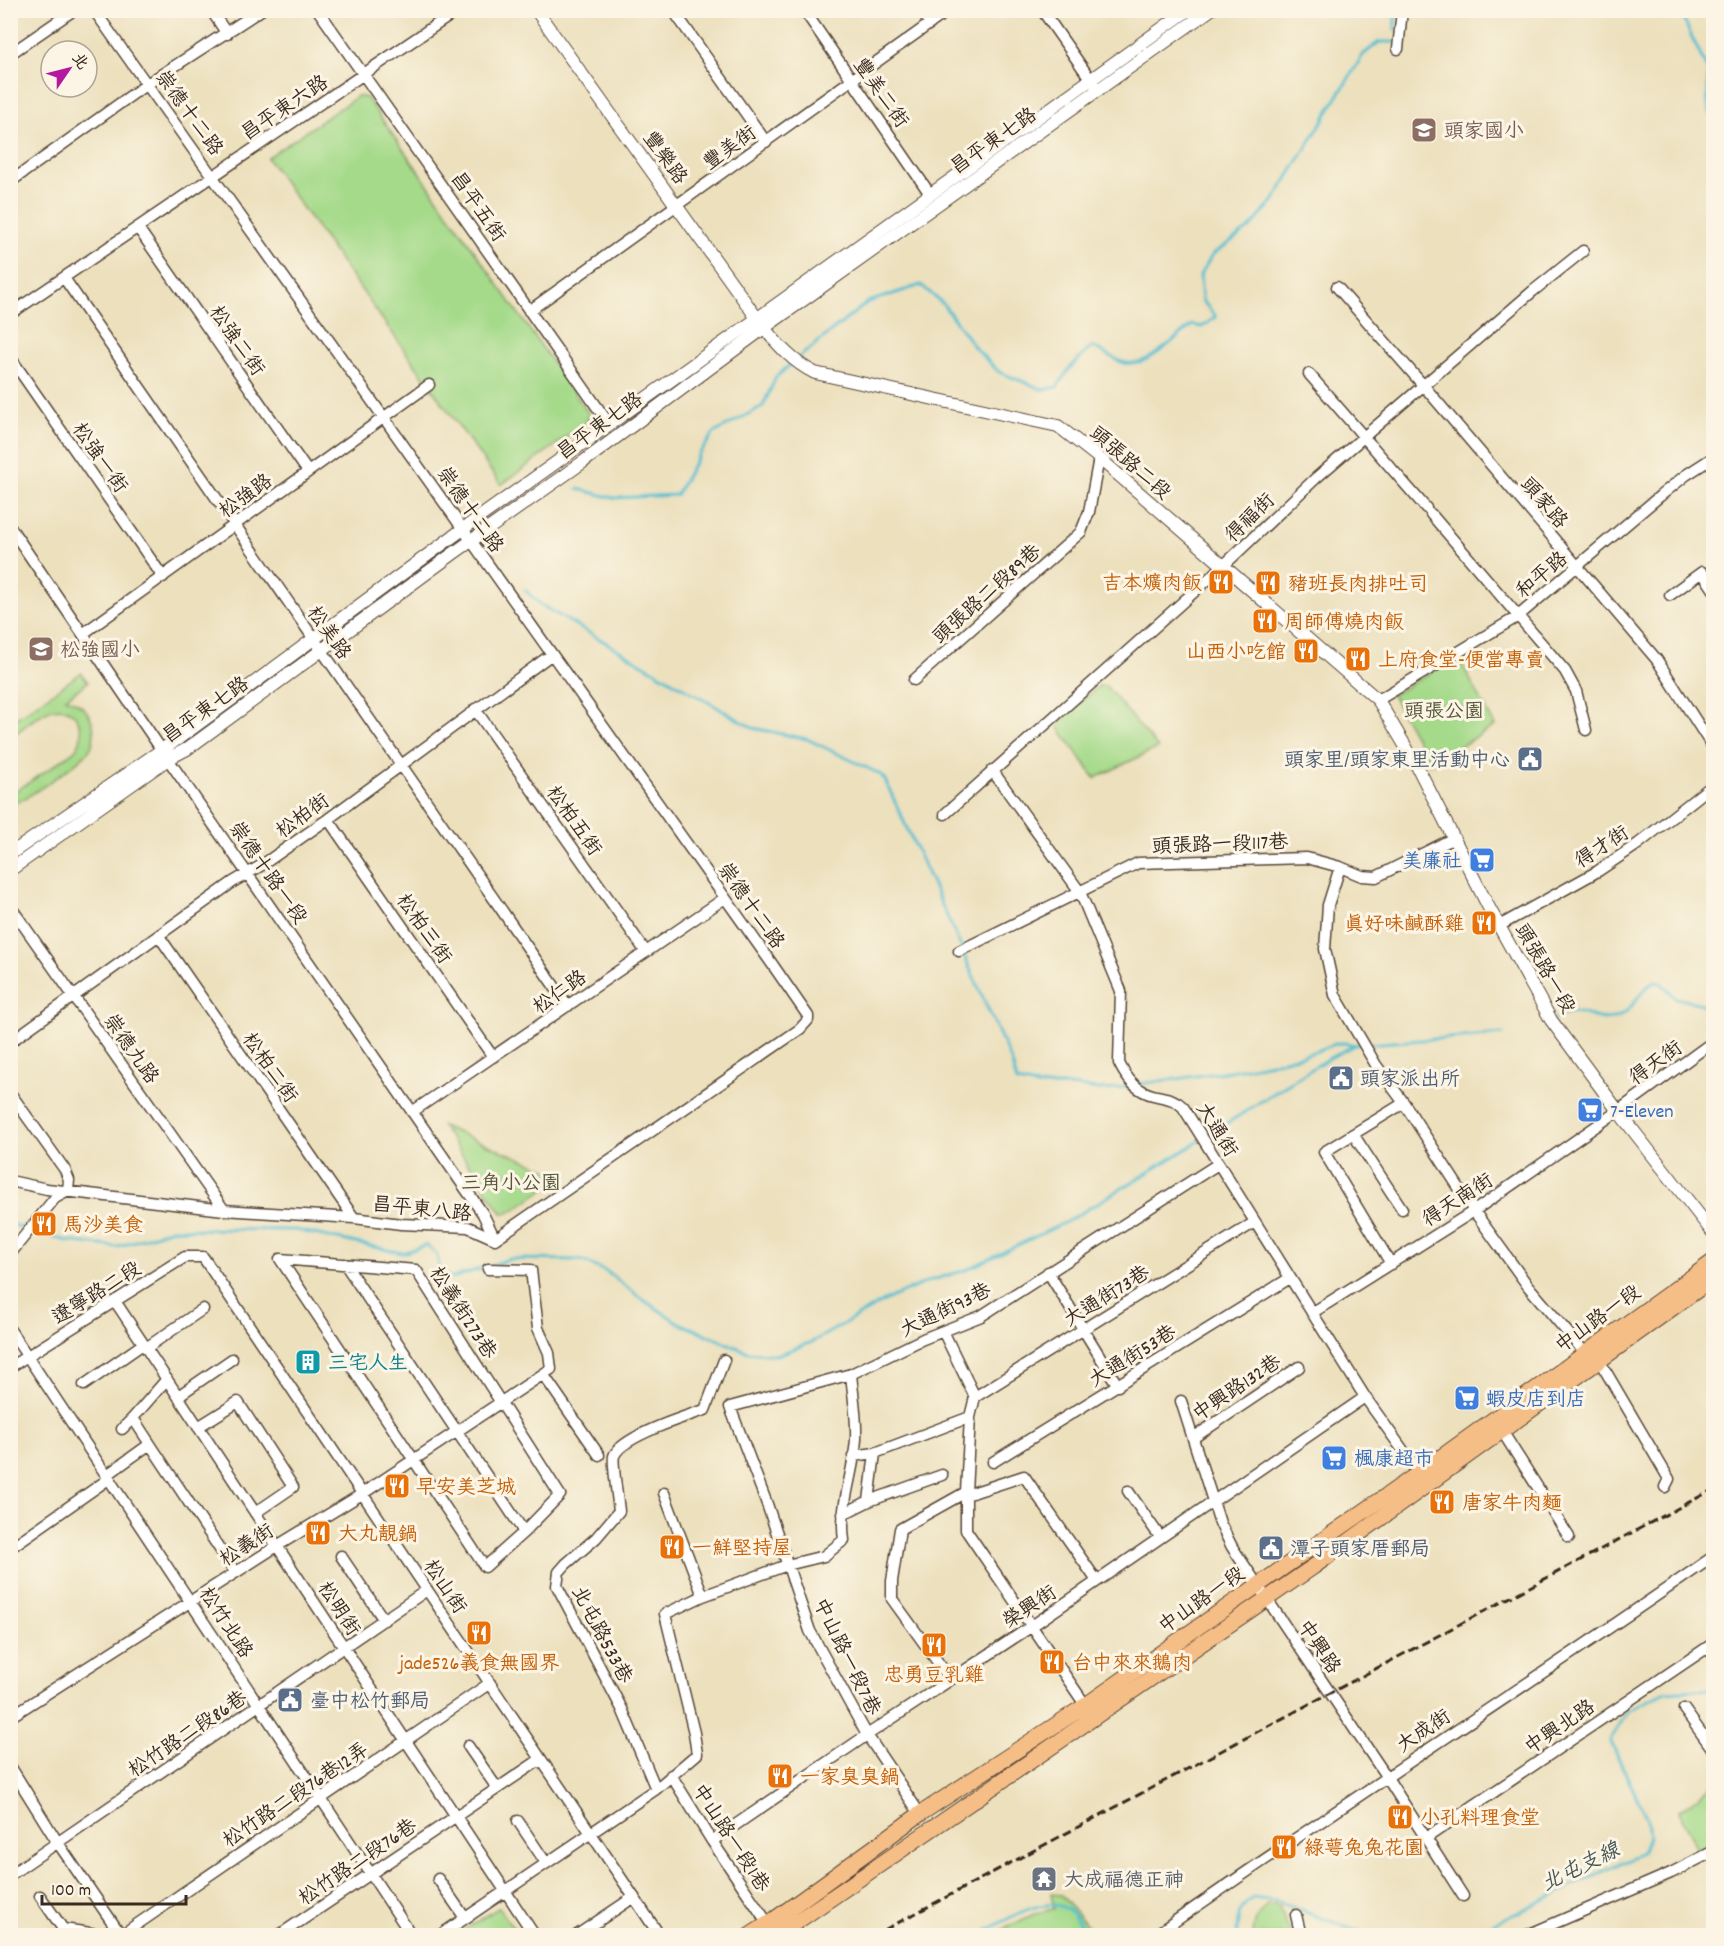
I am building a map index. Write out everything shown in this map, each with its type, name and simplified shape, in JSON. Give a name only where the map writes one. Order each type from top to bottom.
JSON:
[{"type":"main road","name":"中山路一段","points":[[773,1932],[920,1814],[1086,1705],[1257,1585],[1502,1431],[1592,1356],[1713,1261]]},
{"type":"main road","name":"中山路一段","points":[[773,1932],[1095,1718],[1266,1599],[1592,1356],[1713,1278]]},
{"type":"main road","points":[[749,1935],[773,1932]]},
{"type":"street","points":[[10,54],[74,10]]},
{"type":"street","name":"崇德十二路","points":[[94,10],[808,1016],[806,1023],[800,1029]]},
{"type":"street","points":[[211,10],[227,34]]},
{"type":"street","points":[[10,182],[147,84],[261,10]]},
{"type":"street","name":"昌平五街","points":[[318,10],[609,424]]},
{"type":"street","name":"昌平東六路","points":[[10,314],[458,10]]},
{"type":"street","name":"豐樂路","points":[[536,10],[760,323]]},
{"type":"street","points":[[673,10],[766,142]]},
{"type":"street","name":"豐美二街","points":[[804,10],[930,194]]},
{"type":"street","points":[[921,10],[930,24]]},
{"type":"street","name":"豐美街","points":[[530,311],[949,10]]},
{"type":"street","points":[[1042,10],[1095,85]]},
{"type":"street","name":"昌平東七路","points":[[317,645],[463,530],[609,424],[760,323],[1095,85],[1188,10]]},
{"type":"street","name":"昌平東七路","points":[[10,870],[165,754],[179,738],[471,541],[583,462],[760,323],[930,194],[1210,10]]},
{"type":"street","points":[[1398,49],[1402,10]]},
{"type":"street","name":"松強二街","points":[[138,228],[308,472]]},
{"type":"street","name":"得福街","points":[[945,813],[1222,567],[1316,478],[1533,291],[1583,251]]},
{"type":"street","name":"松美路","points":[[64,279],[568,1006]]},
{"type":"street","name":"頭家路","points":[[1337,287],[1656,660],[1713,749]]},
{"type":"street","name":"頭張路二段","points":[[760,323],[784,351],[801,366],[815,373],[1058,426],[1099,458],[1378,700]]},
{"type":"street","name":"松強一街","points":[[10,357],[163,577]]},
{"type":"street","points":[[1309,374],[1565,671],[1576,691],[1586,730]]},
{"type":"street","name":"松強路","points":[[84,633],[429,385]]},
{"type":"street","name":"和平路","points":[[1378,700],[1517,617],[1578,568],[1677,482],[1713,457]]},
{"type":"street","name":"頭張路二段89巷","points":[[914,680],[1081,532],[1089,512],[1099,458]]},
{"type":"street","name":"崇德十路一段","points":[[10,527],[483,1214],[495,1239]]},
{"type":"street","points":[[1670,595],[1702,572],[1713,590]]},
{"type":"street","name":"松柏街","points":[[10,1042],[328,819],[552,654]]},
{"type":"street","name":"頭張路一段","points":[[1378,700],[1406,746],[1499,926],[1551,1020],[1713,1234]]},
{"type":"street","name":"松柏五街","points":[[476,709],[646,952]]},
{"type":"street","name":"昌平東七路","points":[[10,854],[165,754]]},
{"type":"street","name":"大通街","points":[[992,770],[1080,892],[1121,991],[1119,1063],[1137,1088],[1177,1101],[1191,1117],[1218,1164],[1365,1397],[1424,1479]]},
{"type":"street","name":"得才街","points":[[1499,926],[1606,866],[1638,844],[1713,784]]},
{"type":"street","name":"松柏三街","points":[[328,819],[493,1057]]},
{"type":"street","name":"頭張路一段117巷","points":[[959,951],[1138,863],[1307,858],[1362,876],[1376,878],[1454,838]]},
{"type":"street","points":[[1340,867],[1328,905],[1325,949],[1335,995],[1376,1065],[1404,1103],[1473,1211],[1528,1286],[1592,1356],[1669,1479],[1665,1487]]},
{"type":"street","name":"松仁路","points":[[412,1112],[725,898]]},
{"type":"street","name":"崇德九路","points":[[10,906],[224,1210]]},
{"type":"street","name":"松柏二街","points":[[159,936],[354,1218]]},
{"type":"street","name":"昌平東八路","points":[[10,1181],[47,1189],[224,1210],[468,1227],[495,1239],[800,1029]]},
{"type":"street","name":"得天街","points":[[1618,1111],[1713,1041]]},
{"type":"street","points":[[10,1093],[65,1170],[69,1180],[68,1191],[55,1198],[10,1254]]},
{"type":"street","points":[[1390,1264],[1324,1152],[1404,1103]]},
{"type":"street","name":"得天南街","points":[[1312,1313],[1473,1211],[1618,1111]]},
{"type":"street","points":[[1353,1134],[1402,1209]]},
{"type":"street","name":"大通街93巷","points":[[730,1407],[851,1374],[981,1316],[1218,1164]]},
{"type":"street","name":"大通街73巷","points":[[975,1397],[1255,1222]]},
{"type":"street","name":"遼寧路二段","points":[[10,1367],[185,1257],[203,1257]]},
{"type":"street","name":"松山街","points":[[203,1257],[660,1935]]},
{"type":"street","points":[[501,1402],[560,1495],[524,1532],[485,1567],[280,1259],[345,1264],[524,1532]]},
{"type":"street","name":"松義街273巷","points":[[345,1264],[416,1270],[501,1402]]},
{"type":"street","points":[[488,1269],[531,1270],[538,1328],[549,1353],[551,1369],[543,1374],[599,1455]]},
{"type":"street","points":[[1048,1272],[1118,1386]]},
{"type":"street","name":"大通街53巷","points":[[993,1462],[1290,1278]]},
{"type":"street","name":"松明街","points":[[115,1301],[535,1935]]},
{"type":"street","points":[[84,1386],[203,1310]]},
{"type":"street","name":"松竹北路","points":[[10,1330],[412,1935]]},
{"type":"street","points":[[943,1331],[975,1397],[970,1417],[966,1530],[1095,1718]]},
{"type":"street","points":[[178,1396],[232,1359]]},
{"type":"street","name":"北屯路533巷","points":[[656,1789],[622,1708],[557,1586],[559,1572],[596,1538],[619,1511],[613,1457],[620,1447],[661,1425],[705,1410],[724,1360]]},
{"type":"street","name":"中興路132巷","points":[[1193,1438],[1299,1367]]},
{"type":"street","name":"松義街","points":[[10,1717],[277,1545],[362,1494],[543,1374]]},
{"type":"street","points":[[843,1514],[856,1441],[856,1413],[851,1374]]},
{"type":"street","points":[[122,1429],[167,1379]]},
{"type":"street","name":"榮興街","points":[[712,1841],[1032,1626],[1365,1397]]},
{"type":"street","name":"中興路","points":[[1181,1401],[1220,1522],[1232,1547],[1386,1776],[1463,1896]]},
{"type":"street","points":[[198,1427],[238,1402],[292,1487],[255,1512]]},
{"type":"street","name":"中山路一段7巷","points":[[730,1407],[767,1503],[810,1631],[867,1735],[920,1814]]},
{"type":"street","points":[[853,1456],[874,1453],[970,1417]]},
{"type":"street","points":[[133,1418],[235,1572]]},
{"type":"street","points":[[1502,1431],[1569,1537]]},
{"type":"street","points":[[10,1548],[109,1477],[150,1444]]},
{"type":"street","points":[[869,1501],[874,1453]]},
{"type":"street","points":[[843,1514],[869,1501],[942,1475]]},
{"type":"street","points":[[950,1679],[892,1599],[892,1581],[900,1529],[966,1493],[1024,1476],[1097,1581]]},
{"type":"street","points":[[1128,1491],[1160,1537]]},
{"type":"street","points":[[664,1493],[703,1596]]},
{"type":"street","name":"中山路一段1巷","points":[[773,1932],[671,1775],[697,1754],[665,1614],[703,1596],[787,1565],[824,1556],[844,1540],[843,1514]]},
{"type":"street","points":[[341,1556],[384,1620]]},
{"type":"street","name":"大成街","points":[[1154,1935],[1713,1556]]},
{"type":"street","name":"松竹路二段86巷","points":[[10,1875],[427,1590]]},
{"type":"street","name":"中興北路","points":[[1426,1838],[1713,1643]]},
{"type":"street","name":"松竹路二段76巷12弄","points":[[120,1935],[490,1683]]},
{"type":"street","points":[[1684,1709],[1713,1751]]},
{"type":"street","points":[[468,1746],[497,1788]]},
{"type":"street","name":"松竹路二段76巷","points":[[278,1935],[541,1759]]},
{"type":"street","points":[[10,1766],[120,1935]]},
{"type":"street","points":[[439,1935],[656,1789],[671,1775]]},
{"type":"street","points":[[518,1821],[546,1863]]},
{"type":"street","points":[[1525,1935],[1671,1873],[1713,1851]]},
{"type":"street","points":[[438,1879],[465,1918]]},
{"type":"street","points":[[40,1896],[63,1929],[120,1935]]},
{"type":"street","points":[[576,1935],[634,1897]]},
{"type":"street","points":[[1296,1915],[1301,1935]]},
{"type":"green space","points":[[358,96],[367,98],[589,414],[587,422],[501,485],[267,158]]},
{"type":"green space","name":"頭張公園","points":[[1458,657],[1495,726],[1430,764],[1392,695]]},
{"type":"green space","points":[[81,673],[88,682],[66,698],[80,705],[90,717],[94,733],[90,749],[53,780],[11,805],[11,793],[76,749],[81,735],[78,720],[68,710],[61,708],[42,714],[11,737],[11,722]]},
{"type":"green space","points":[[1099,686],[1106,686],[1158,748],[1095,778],[1059,728],[1060,721]]},
{"type":"green space","name":"三角小公園","points":[[442,1126],[563,1176],[509,1213],[502,1213]]},
{"type":"green space","points":[[1713,1785],[1713,1841],[1697,1850],[1679,1811]]},
{"type":"green space","points":[[1051,1894],[1061,1895],[1095,1935],[991,1935],[1036,1913],[1054,1909]]},
{"type":"green space","points":[[1268,1904],[1279,1906],[1291,1935],[1253,1935],[1257,1918]]},
{"type":"green space","points":[[498,1908],[518,1935],[456,1935]]},
{"type":"waterway","points":[[1395,10],[1395,30]]},
{"type":"waterway","points":[[1679,10],[1708,71],[1708,105],[1714,124]]},
{"type":"waterway","points":[[797,359],[868,302],[921,285],[943,304],[975,348],[999,372],[1044,390],[1057,387],[1070,368],[1092,346],[1114,359],[1131,364],[1150,358],[1192,325],[1202,327],[1216,317],[1202,300],[1200,275],[1213,254],[1250,228],[1274,200],[1363,55],[1379,42],[1395,42]]},
{"type":"waterway","points":[[578,489],[613,498],[676,495],[699,454],[714,433],[763,406],[776,377],[792,363]]},
{"type":"waterway","points":[[525,590],[541,605],[753,728],[807,739],[880,774],[885,780],[961,947]]},
{"type":"waterway","points":[[963,953],[1012,1063],[1017,1082],[1037,1086],[1069,1086],[1107,1090],[1130,1086]]},
{"type":"waterway","points":[[1555,1019],[1572,1012],[1603,1019],[1621,1016],[1644,990],[1655,982],[1661,983],[1676,998],[1702,1004],[1714,1014]]},
{"type":"waterway","points":[[1367,1044],[1503,1034]]},
{"type":"waterway","points":[[1139,1084],[1271,1063],[1339,1043],[1354,1045]]},
{"type":"waterway","points":[[492,1265],[510,1259],[581,1260],[607,1272],[679,1323],[748,1352],[777,1355],[812,1342],[886,1300],[929,1281],[966,1270],[1068,1221],[1190,1147],[1324,1061],[1360,1044]]},
{"type":"waterway","points":[[10,1224],[27,1229]]},
{"type":"waterway","points":[[34,1231],[67,1241],[117,1247],[172,1229],[296,1230],[402,1253],[427,1245],[437,1255],[440,1271],[452,1278],[486,1267]]},
{"type":"waterway","name":"北屯支線","points":[[1469,1936],[1641,1853],[1649,1837],[1647,1819],[1610,1740],[1628,1711],[1666,1692],[1714,1689]]},
{"type":"waterway","name":"北屯支線","points":[[1237,1936],[1240,1914],[1248,1901],[1253,1898],[1276,1901],[1370,1936]]},
{"type":"waterway","name":"北屯支線","points":[[978,1936],[1024,1911],[1037,1906],[1050,1905],[1061,1906],[1071,1912],[1087,1936]]},
{"type":"railway","points":[[873,1936],[1714,1489]]},
{"type":"place","name":"頭家國小","points":[[1424,130]]},
{"type":"place","name":"吉本爌肉飯","points":[[1221,582]]},
{"type":"place","name":"豬班長肉排吐司","points":[[1268,583]]},
{"type":"place","name":"周師傅燒肉飯","points":[[1265,621]]},
{"type":"place","name":"松強國小","points":[[41,649]]},
{"type":"place","name":"山西小吃館","points":[[1306,651]]},
{"type":"place","name":"上府食堂-便當專賣","points":[[1358,659]]},
{"type":"place","name":"頭家里/頭家東里活動中心","points":[[1530,759]]},
{"type":"place","name":"美廉社","points":[[1482,860]]},
{"type":"place","name":"真好味鹹酥雞","points":[[1484,923]]},
{"type":"place","name":"頭家派出所","points":[[1341,1078]]},
{"type":"place","name":"7-Eleven","points":[[1590,1110]]},
{"type":"place","name":"馬沙美食","points":[[44,1224]]},
{"type":"place","name":"三宅人生","points":[[308,1362]]},
{"type":"place","name":"蝦皮店到店","points":[[1467,1398]]},
{"type":"place","name":"楓康超市","points":[[1334,1458]]},
{"type":"place","name":"早安美芝城","points":[[397,1486]]},
{"type":"place","name":"唐家牛肉麵","points":[[1442,1502]]},
{"type":"place","name":"大丸靚鍋","points":[[318,1533]]},
{"type":"place","name":"一鮮堅持屋","points":[[672,1547]]},
{"type":"place","name":"潭子頭家厝郵局","points":[[1271,1548]]},
{"type":"place","name":"jade526義食無國界","points":[[479,1633]]},
{"type":"place","name":"忠勇豆乳雞","points":[[934,1645]]},
{"type":"place","name":"台中來來鵝肉","points":[[1052,1662]]},
{"type":"place","name":"臺中松竹郵局","points":[[290,1700]]},
{"type":"place","name":"一家臭臭鍋","points":[[780,1776]]},
{"type":"place","name":"小孔料理食堂","points":[[1400,1817]]},
{"type":"place","name":"綠萼兔兔花園","points":[[1284,1847]]},
{"type":"place","name":"大成福德正神","points":[[1044,1879]]}]
